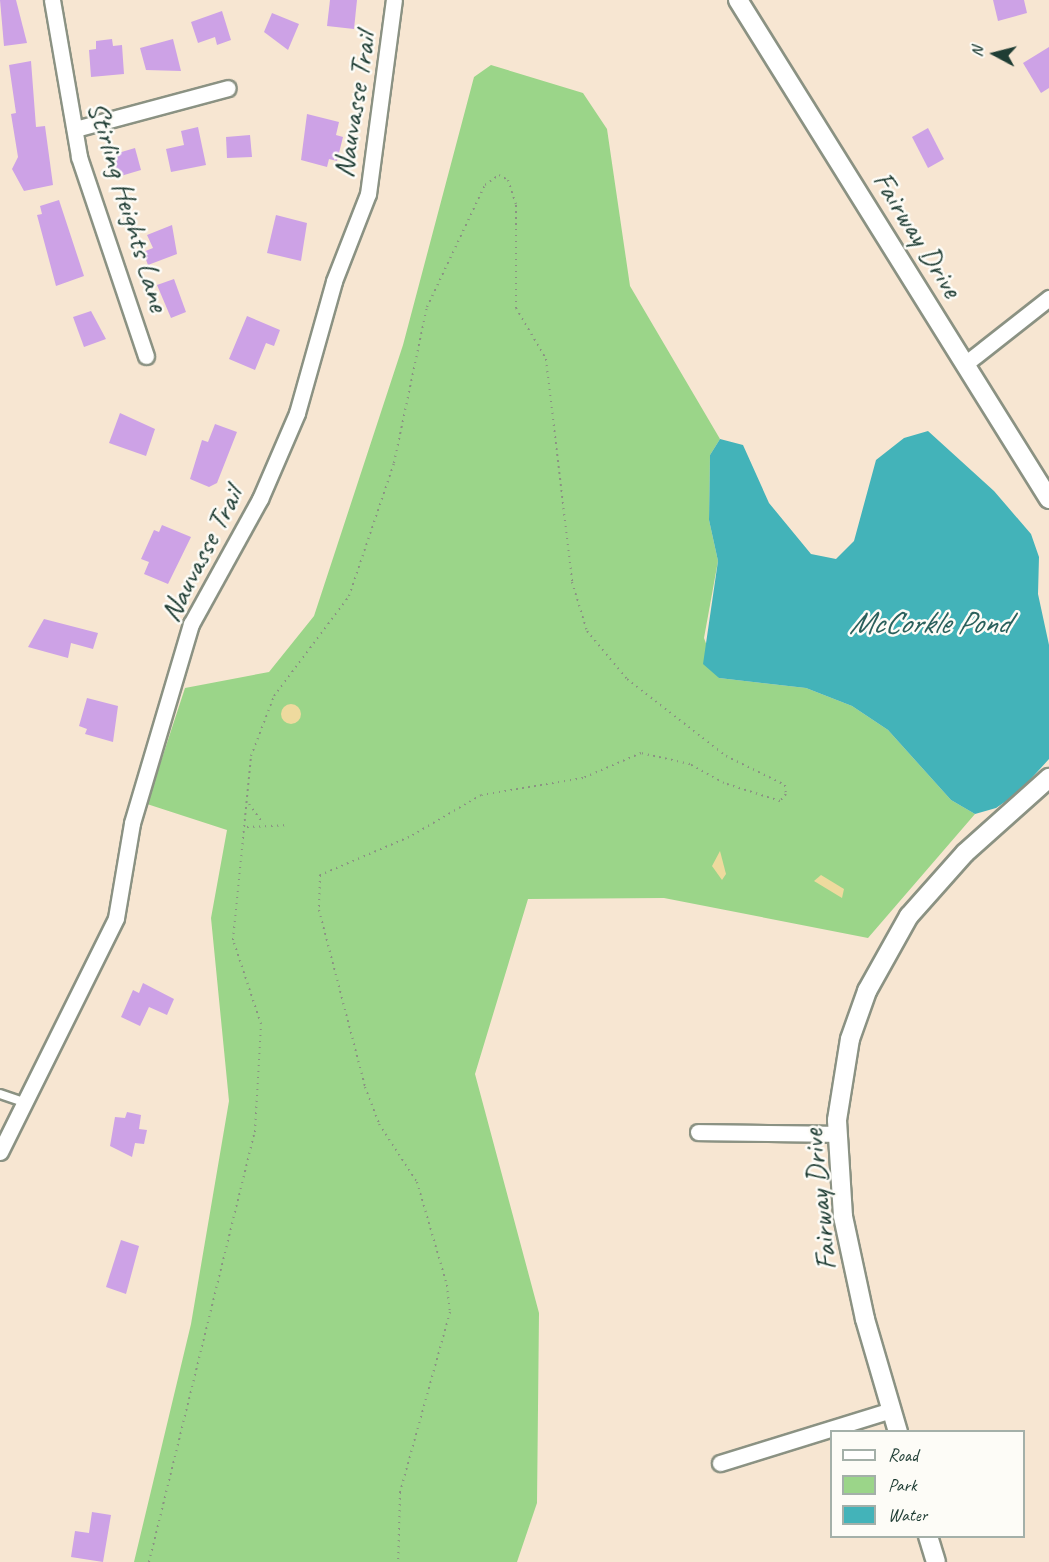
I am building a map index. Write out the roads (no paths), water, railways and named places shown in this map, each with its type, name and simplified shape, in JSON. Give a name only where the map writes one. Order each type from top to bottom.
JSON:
[{"type":"street","name":"Stirling Heights Lane","points":[[52,0],[79,157],[146,356]]},
{"type":"street","name":"Nauvasse Trail","points":[[0,1152],[6,1126],[22,1102],[116,918],[132,823],[191,624],[260,499],[297,412],[334,280],[368,194],[383,116],[394,0]]},
{"type":"street","name":"Fairway Drive","points":[[738,0],[1049,499]]},
{"type":"street","points":[[75,129],[228,87]]},
{"type":"street","points":[[965,364],[1049,298]]},
{"type":"street","name":"Fairway Drive","points":[[898,1430],[843,1216],[838,1134],[850,1039],[887,952],[909,916],[966,853],[1049,778]]},
{"type":"street","points":[[698,1131],[838,1134]]},
{"type":"street","points":[[720,1463],[891,1410]]},
{"type":"street","points":[[929,1538],[936,1562]]},
{"type":"lane","points":[[0,1094],[22,1102]]},
{"type":"water","name":"McCorkle Pond","points":[[928,431],[994,491],[1031,534],[1039,557],[1038,594],[1049,645],[1049,759],[1018,793],[996,808],[975,814],[951,800],[888,730],[852,706],[806,688],[719,678],[703,664],[718,561],[709,520],[710,455],[720,439],[743,445],[769,503],[811,554],[836,559],[854,541],[876,460],[904,438]]}]
